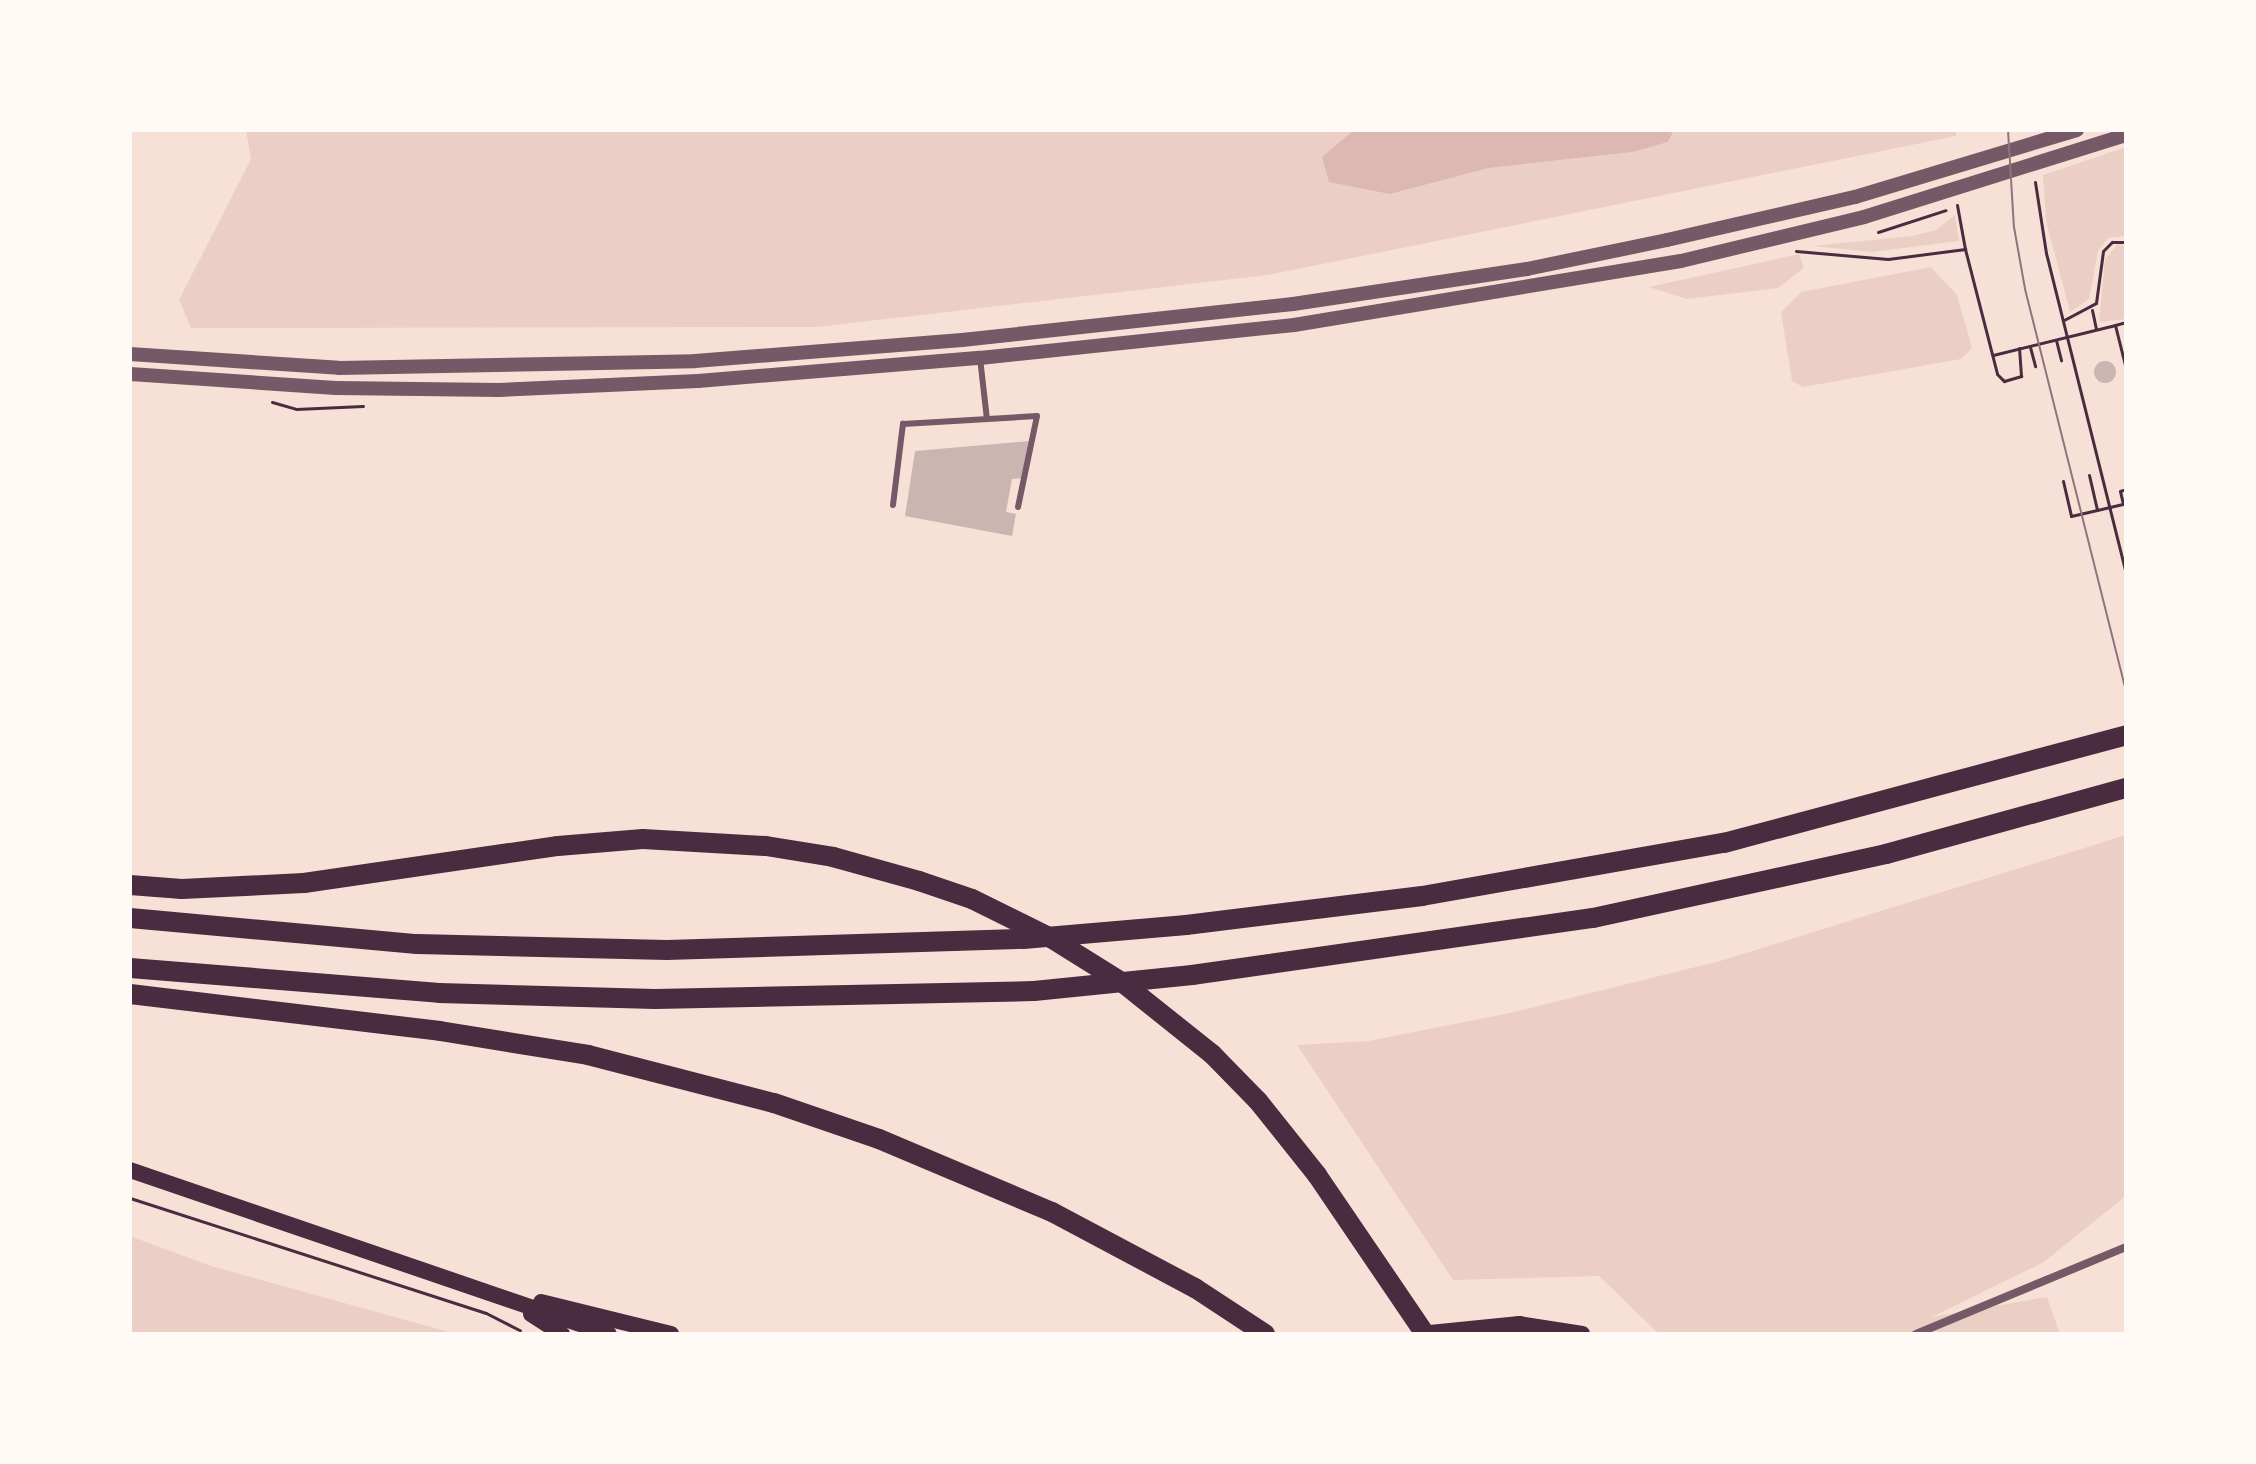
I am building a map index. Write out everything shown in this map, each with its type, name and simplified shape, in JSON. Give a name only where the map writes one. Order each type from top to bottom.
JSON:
[{"type":"highway","points":[[130,918],[417,944],[667,950],[1023,939],[1186,925],[1422,896],[1724,843],[2126,735]]},
{"type":"highway","points":[[130,968],[370,989],[578,997],[837,998],[1034,991],[1425,945],[1593,918],[1886,854],[2126,788]]},
{"type":"highway","points":[[130,885],[182,889],[304,883],[558,846],[643,839],[766,846],[833,857],[972,899],[1063,945],[1123,983],[1212,1054],[1258,1101],[1317,1175],[1423,1334]]},
{"type":"highway","points":[[130,994],[561,1050],[774,1103],[879,1139],[1052,1212],[1195,1288],[1262,1332]]},
{"type":"main road","points":[[130,1170],[504,1294],[609,1334]]},
{"type":"main road","points":[[504,1294],[562,1334]]},
{"type":"main road","points":[[504,1294],[671,1334]]},
{"type":"main road","points":[[1423,1334],[1519,1324],[1582,1334]]},
{"type":"street","points":[[130,354],[339,368],[695,361],[962,340],[1277,305],[1527,269],[1667,240],[1855,197],[2077,130]]},
{"type":"street","points":[[130,374],[336,388],[499,390],[698,381],[980,358],[1294,325],[1666,264],[1864,217],[2126,135]]},
{"type":"street","points":[[1916,1334],[2126,1247]]},
{"type":"lane","points":[[980,358],[987,419]]},
{"type":"lane","points":[[893,505],[903,424],[1037,416],[1018,507]]},
{"type":"path","points":[[1957,205],[1965,249],[2000,378],[2014,382],[2023,370],[2019,348]]},
{"type":"path","points":[[2039,222],[2126,575]]},
{"type":"path","points":[[2096,329],[2092,307],[2103,251],[2112,242],[2126,242]]},
{"type":"path","points":[[1785,244],[1797,252],[1888,259],[1965,249]]},
{"type":"path","points":[[2064,320],[2092,307]]},
{"type":"path","points":[[1993,355],[2126,322]]},
{"type":"path","points":[[2115,325],[2126,369]]},
{"type":"path","points":[[2056,339],[2061,360]]},
{"type":"path","points":[[2030,346],[2035,366]]},
{"type":"path","points":[[2089,475],[2097,510]]},
{"type":"path","points":[[2063,481],[2071,516],[2123,504],[2120,491],[2126,489]]},
{"type":"path","points":[[130,1198],[486,1313],[529,1334]]},
{"type":"shaded area","points":[[246,130],[1354,130],[1323,157],[1390,194],[1489,168],[1633,152],[1668,142],[1674,130],[1956,130],[1956,136],[1268,275],[817,327],[191,328],[179,300],[251,159]]},
{"type":"shaded area","points":[[1354,130],[1674,130],[1668,142],[1633,152],[1489,168],[1390,194],[1329,182],[1322,157]]},
{"type":"shaded area","points":[[2126,147],[2126,236],[2108,238],[2098,251],[2089,299],[2070,312],[2046,221],[2043,175]]},
{"type":"shaded area","points":[[1955,215],[1959,241],[1872,252],[1812,246],[1912,236],[1936,230]]},
{"type":"shaded area","points":[[2118,244],[2126,246],[2126,319],[2099,322],[2105,259]]},
{"type":"shaded area","points":[[1799,254],[1804,268],[1778,288],[1687,299],[1649,287]]},
{"type":"shaded area","points":[[1931,267],[1957,295],[1972,348],[1961,359],[1803,387],[1792,381],[1781,312],[1801,292]]},
{"type":"shaded area","points":[[2126,835],[2126,1196],[2044,1262],[1932,1317],[2047,1297],[2060,1334],[1659,1334],[1599,1276],[1453,1280],[1297,1045],[1368,1041],[1510,1013],[1720,961]]},
{"type":"shaded area","points":[[130,1236],[211,1266],[456,1334],[130,1334]]},
{"type":"building","points":[[2101,361],[2109,361],[2116,372],[2109,383],[2101,383],[2094,376],[2094,368]]},
{"type":"building","points":[[1029,441],[1023,478],[1012,479],[1006,512],[1016,514],[1012,536],[905,516],[915,451]]},
{"type":"tram line","points":[[2008,130],[2014,227],[2025,289],[2126,690]]}]
